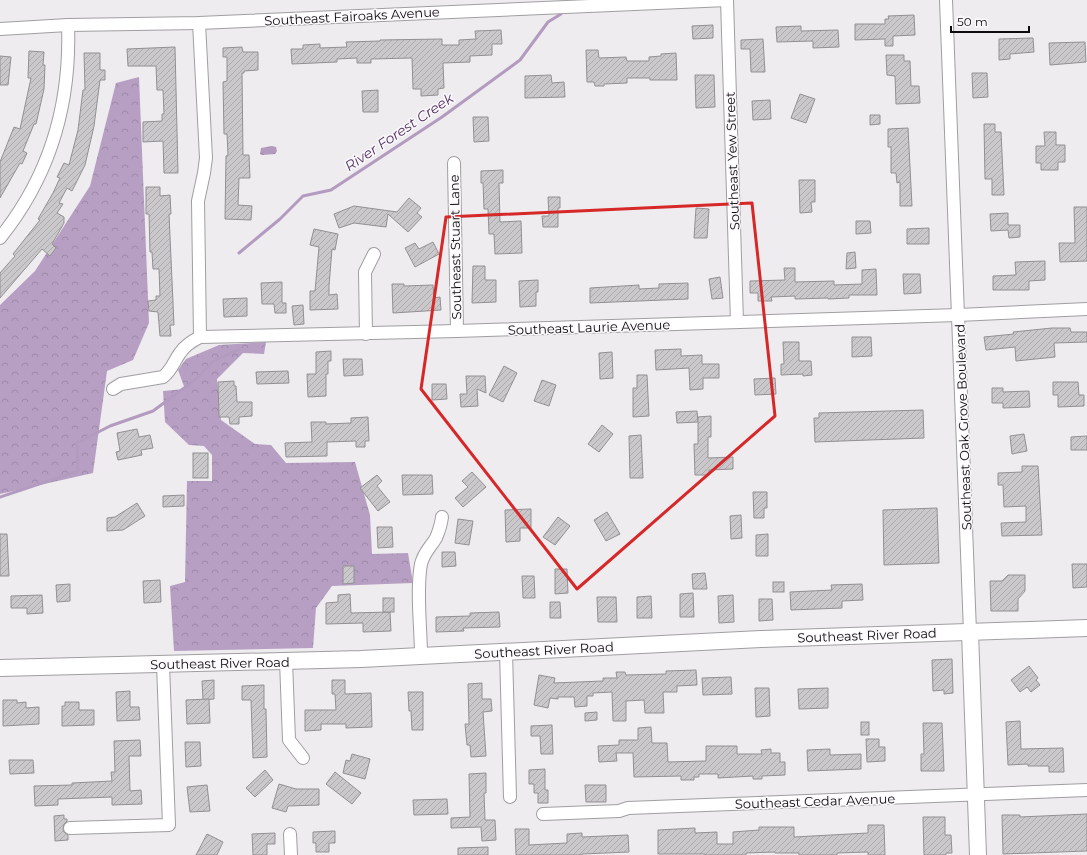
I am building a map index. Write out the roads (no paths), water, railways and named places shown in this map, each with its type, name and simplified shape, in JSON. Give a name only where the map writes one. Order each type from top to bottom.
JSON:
[{"type":"street","name":"Southeast Fairoaks Avenue","points":[[0,29],[199,23],[529,4],[727,0]]},
{"type":"street","name":"Southeast Yew Street","points":[[727,0],[737,322]]},
{"type":"street","name":"Southeast Oak Grove Boulevard","points":[[946,0],[978,855]]},
{"type":"street","points":[[113,389],[121,384],[163,377],[169,372],[180,352],[189,343],[200,337],[198,201],[206,158],[199,23]]},
{"type":"street","points":[[0,238],[29,197],[44,166],[54,140],[63,105],[66,84],[69,48],[68,26]]},
{"type":"street","name":"Southeast Stuart Lane","points":[[454,163],[457,331]]},
{"type":"street","points":[[366,334],[365,272],[374,254]]},
{"type":"street","name":"Southeast Laurie Avenue","points":[[200,337],[366,334],[1087,309]]},
{"type":"street","points":[[421,656],[419,583],[421,563],[426,549],[435,539],[442,518]]},
{"type":"street","name":"Southeast River Road","points":[[0,668],[286,661],[506,652],[746,639],[1087,628]]},
{"type":"street","points":[[506,652],[510,797]]},
{"type":"street","points":[[286,661],[289,740],[303,758]]},
{"type":"street","points":[[70,828],[168,825],[164,664]]},
{"type":"street","name":"Southeast Cedar Avenue","points":[[543,814],[619,812],[628,808],[1087,790]]},
{"type":"street","points":[[290,834],[290,855]]},
{"type":"water","points":[[272,146],[276,147],[277,151],[275,154],[260,154],[261,148]]},
{"type":"waterway","name":"River Forest Creek","points":[[239,253],[280,219],[303,196],[331,190],[442,117],[520,60],[548,22],[561,14]]},
{"type":"waterway","name":"River Forest Creek","points":[[0,497],[78,471],[77,443],[110,426],[153,411],[195,380],[215,360],[240,349]]}]
